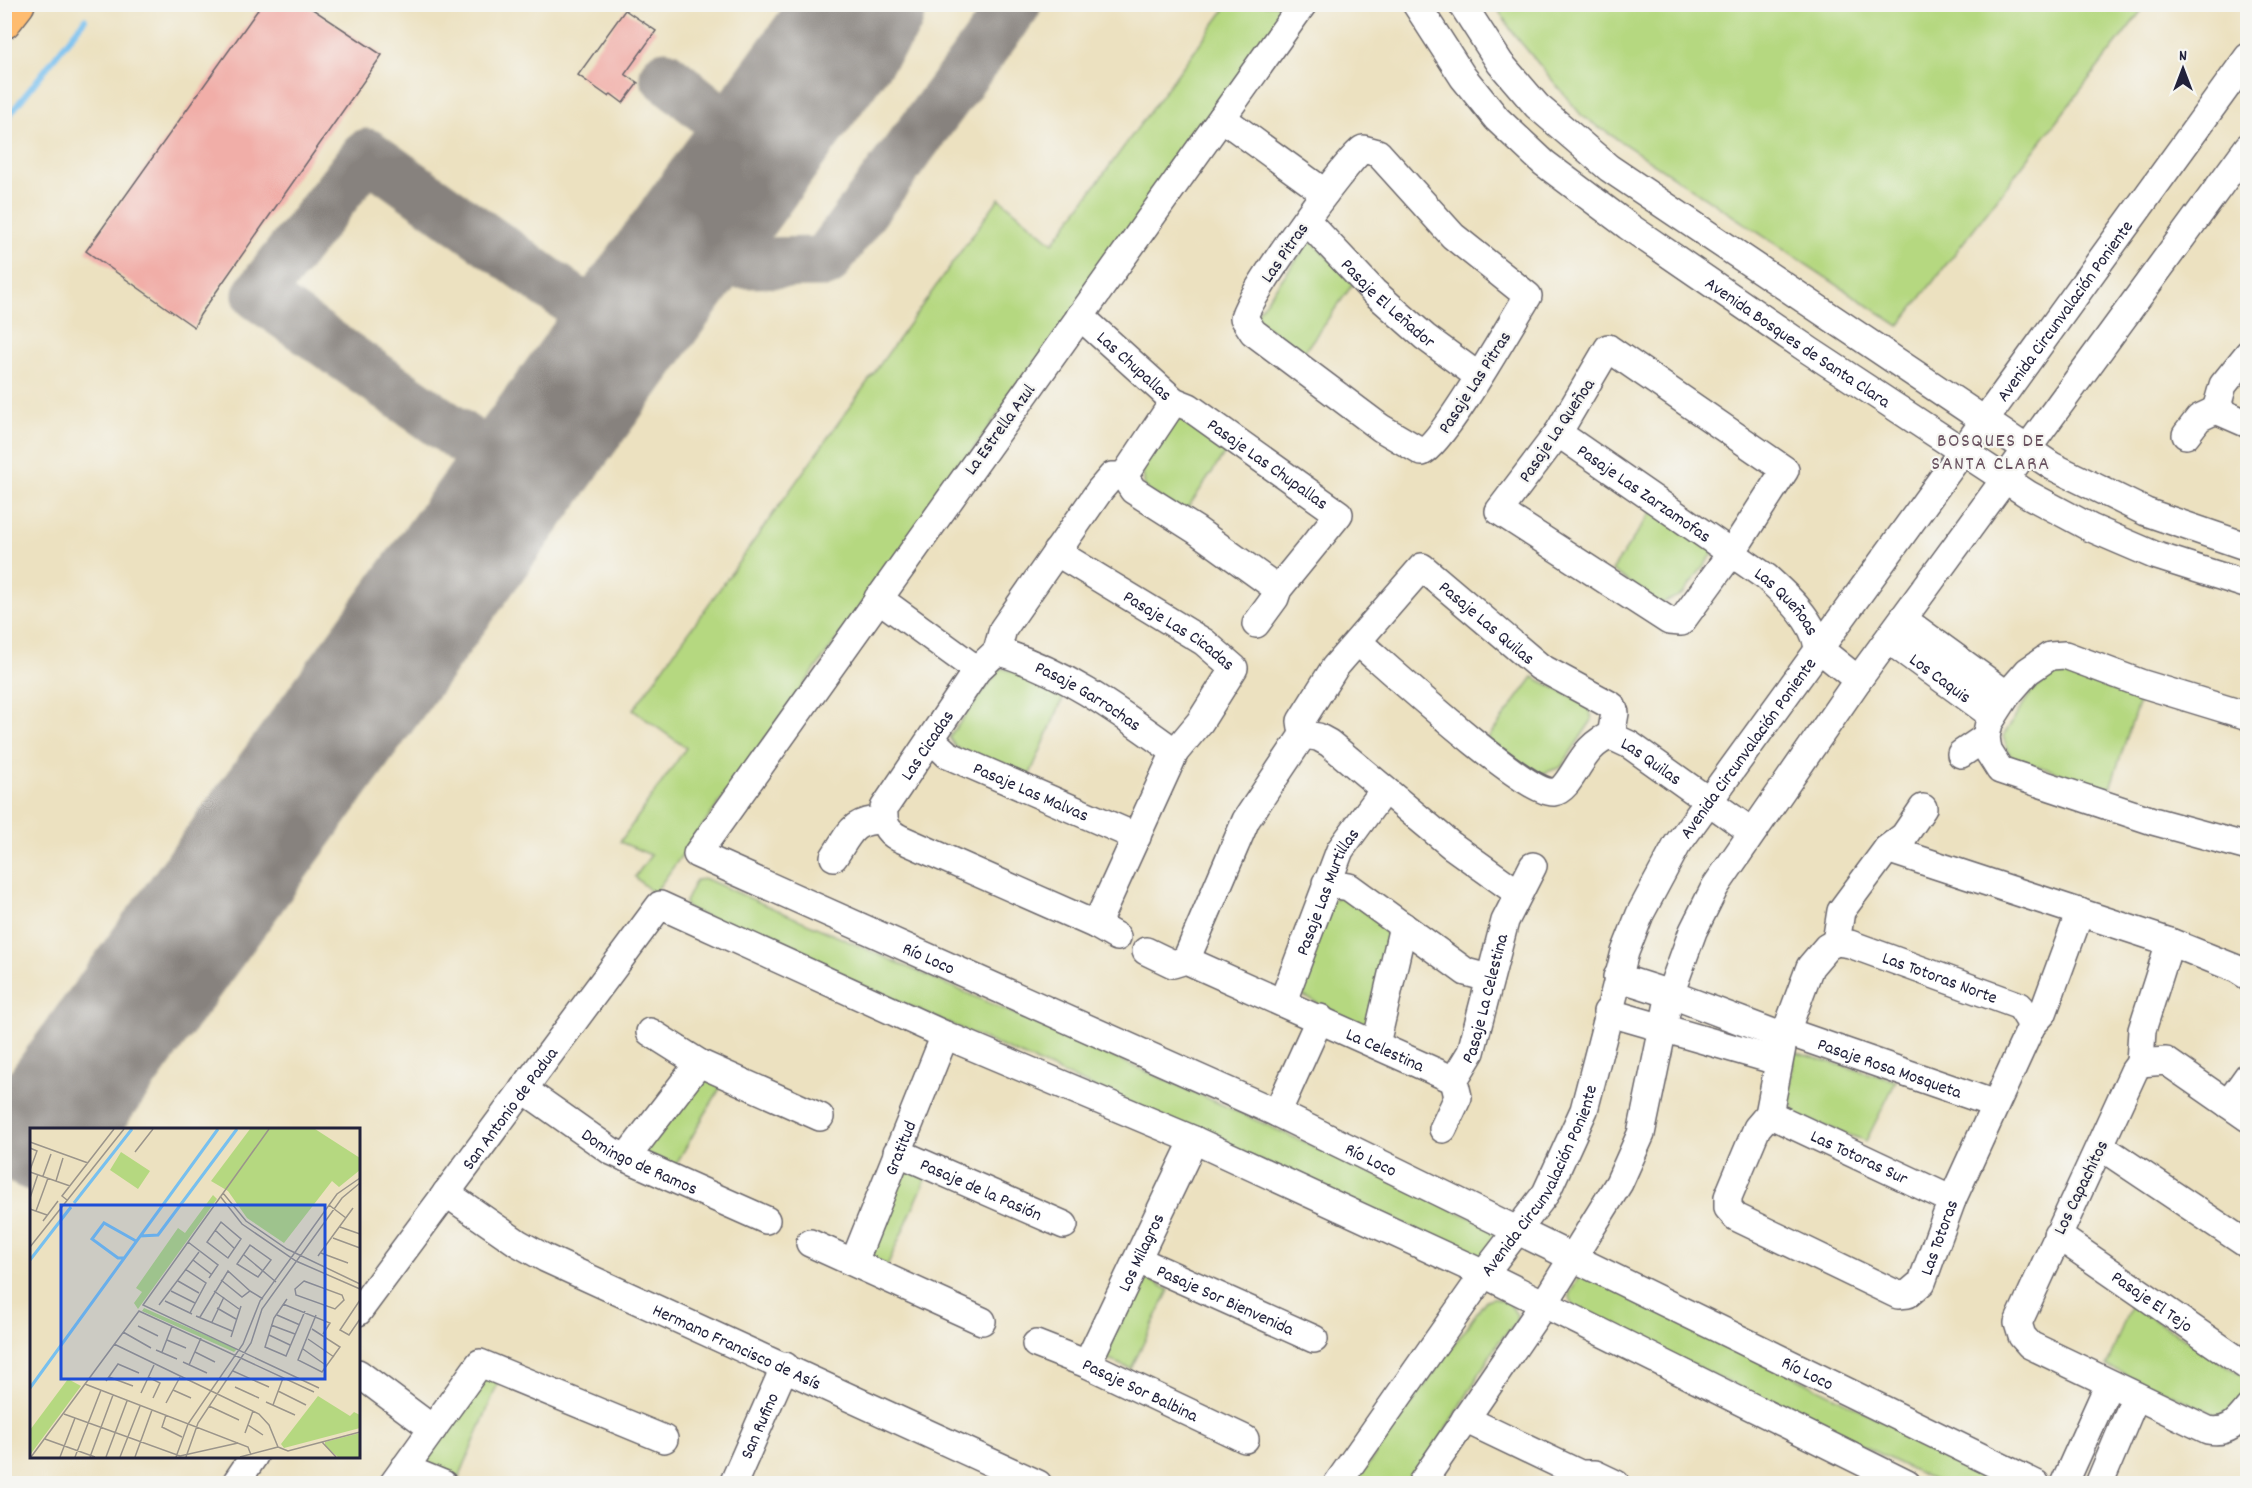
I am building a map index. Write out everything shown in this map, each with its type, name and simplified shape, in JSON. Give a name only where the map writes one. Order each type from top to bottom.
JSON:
[{"type":"main road","points":[[4,22],[18,5]]},
{"type":"street","name":"La Estrella Azul","points":[[697,854],[1303,4]]},
{"type":"street","name":"Avenida Bosques de Santa Clara","points":[[1416,4],[1478,97],[1497,119],[1544,163],[1692,270],[2005,481],[2091,528],[2180,564],[2247,585]]},
{"type":"street","name":"Avenida Bosques de Santa Clara","points":[[1462,4],[1500,63],[1537,106],[1571,137],[1682,218],[2027,451],[2089,486],[2146,512],[2247,547]]},
{"type":"street","name":"Avenida Circunvalación Poniente","points":[[1337,1484],[1484,1274],[1546,1193],[1576,1131],[1592,1083],[1607,1012],[1632,932],[1677,845],[1707,800],[2247,57]]},
{"type":"street","points":[[1222,118],[1324,193]]},
{"type":"street","points":[[1421,1484],[1544,1304],[1619,1183],[1641,1134],[1670,994],[1693,931],[1715,887],[1858,680],[1897,630],[2247,147]]},
{"type":"street","name":"Las Pitras","points":[[1245,311],[1324,193],[1358,153],[1369,149]]},
{"type":"street","name":"Pasaje Las Pitras","points":[[1245,311],[1246,325],[1253,333],[1381,428],[1417,451],[1426,450],[1439,437],[1528,296],[1459,241],[1390,165],[1369,149]]},
{"type":"street","name":"Pasaje El Leñador","points":[[1306,220],[1374,292],[1425,337],[1478,376]]},
{"type":"street","name":"Las Chupallas","points":[[1056,552],[1113,476],[1124,476],[1174,401],[1080,316]]},
{"type":"street","name":"Pasaje La Queñoa","points":[[1608,348],[1785,470],[1732,552],[1681,622],[1669,621],[1499,511],[1558,433],[1608,348]]},
{"type":"street","points":[[2186,435],[2199,418],[2216,410],[2223,385],[2247,354]]},
{"type":"street","name":"Pasaje Las Chupallas","points":[[1174,401],[1189,407],[1339,514],[1278,589],[1256,624]]},
{"type":"street","points":[[2216,410],[2247,424]]},
{"type":"street","name":"Pasaje Las Zarzamofas","points":[[1558,433],[1732,552]]},
{"type":"street","points":[[1124,476],[1133,490],[1196,530],[1278,589]]},
{"type":"street","points":[[997,651],[1004,628],[1056,552]]},
{"type":"street","name":"Pasaje Las Cicadas","points":[[883,820],[888,832],[899,838],[1106,931],[1137,837],[1174,752],[1200,722],[1234,668],[1204,642],[1056,552]]},
{"type":"street","name":"Las Queñoas","points":[[1732,552],[1767,577],[1786,596],[1817,634],[1818,648],[1858,680]]},
{"type":"street","name":"Pasaje Las Quilas","points":[[1303,735],[1301,721],[1327,680],[1422,567],[1540,667],[1612,706],[1615,713],[1611,736]]},
{"type":"street","points":[[878,598],[977,670]]},
{"type":"street","name":"Los Caquis","points":[[1897,630],[1995,716]]},
{"type":"street","name":"Las Quilas","points":[[1358,642],[1523,780],[1547,791],[1553,792],[1562,788],[1592,745],[1611,736],[1630,745],[1752,832]]},
{"type":"street","name":"Las Cicadas","points":[[883,820],[884,808],[977,670],[997,651]]},
{"type":"street","name":"Pasaje Garrochas","points":[[997,651],[1040,666],[1106,701],[1174,752]]},
{"type":"street","points":[[1961,754],[2038,662],[2050,656],[2065,655],[2247,717]]},
{"type":"street","points":[[1995,716],[1992,761],[2000,770],[2153,822],[2247,847]]},
{"type":"street","points":[[1186,960],[1246,820],[1303,735],[1323,739],[1451,845],[1518,893]]},
{"type":"street","name":"Pasaje Las Malvas","points":[[931,739],[948,755],[1137,837]]},
{"type":"street","name":"Pasaje Las Murtillas","points":[[1283,1001],[1340,850],[1384,790]]},
{"type":"street","points":[[1836,942],[1841,911],[1887,849],[1904,836],[1923,808]]},
{"type":"street","points":[[834,857],[855,826],[861,822],[883,820]]},
{"type":"street","points":[[1887,849],[2170,942],[2237,969],[2247,976]]},
{"type":"street","name":"Río Loco","points":[[697,854],[1277,1113],[2036,1484]]},
{"type":"street","name":"Pasaje La Celestina","points":[[1443,1129],[1458,1097],[1454,1080],[1471,1052],[1488,978],[1505,921],[1533,866]]},
{"type":"street","points":[[1326,883],[1349,887],[1466,972],[1488,978]]},
{"type":"street","name":"San Antonio de Padua","points":[[360,1309],[660,906],[945,1035]]},
{"type":"street","name":"Las Totoras","points":[[1836,942],[1827,947],[1810,967],[1782,1043],[1769,1114],[1757,1128],[1728,1197],[1728,1208],[1736,1217],[1898,1295],[1908,1294],[1922,1282],[1952,1200],[1995,1104],[2032,1025],[2043,1013],[2080,912]]},
{"type":"street","points":[[1376,1044],[1403,926]]},
{"type":"street","name":"Las Totoras Norte","points":[[1836,942],[1850,944],[2019,1006],[2032,1025]]},
{"type":"street","points":[[2170,942],[2142,1030],[2140,1064],[2166,1061],[2238,1111],[2247,1077]]},
{"type":"street","points":[[1146,951],[1173,964],[1186,960],[1283,1001]]},
{"type":"street","points":[[1617,977],[1670,994],[1782,1043]]},
{"type":"street","name":"La Celestina","points":[[1283,1001],[1454,1080]]},
{"type":"street","points":[[1607,1012],[1664,1028],[1782,1043]]},
{"type":"street","points":[[1277,1113],[1320,1018]]},
{"type":"street","points":[[650,1032],[699,1063],[820,1117]]},
{"type":"street","points":[[945,1035],[1194,1140],[1484,1274],[1898,1482]]},
{"type":"street","name":"Gratitud","points":[[854,1262],[945,1035]]},
{"type":"street","name":"Pasaje Rosa Mosqueta","points":[[1782,1043],[1995,1104]]},
{"type":"street","points":[[626,1158],[699,1063]]},
{"type":"street","name":"Los Capachitos","points":[[2140,1064],[2134,1071],[2020,1313],[2018,1323],[2022,1336],[2030,1346],[2217,1432],[2237,1423],[2247,1409]]},
{"type":"street","name":"Domingo de Ramos","points":[[523,1089],[600,1145],[766,1220]]},
{"type":"street","name":"Las Totoras Sur","points":[[1769,1114],[1952,1200]]},
{"type":"street","name":"Los Milagros","points":[[1087,1364],[1194,1140]]},
{"type":"street","points":[[2100,1146],[2247,1245]]},
{"type":"street","name":"Pasaje de la Pasión","points":[[897,1152],[1064,1225]]},
{"type":"street","name":"Hermano Francisco de Asís","points":[[446,1193],[532,1251],[786,1366],[1006,1477],[1038,1484]]},
{"type":"street","name":"Pasaje El Tejo","points":[[2057,1235],[2247,1367]]},
{"type":"street","points":[[810,1243],[982,1321]]},
{"type":"street","name":"Pasaje Sor Bienvenida","points":[[1138,1260],[1314,1339]]},
{"type":"street","name":"Pasaje Sor Balbina","points":[[1036,1344],[1087,1364],[1245,1438]]},
{"type":"street","points":[[442,1484],[398,1476],[480,1363],[664,1439]]},
{"type":"street","name":"San Rufino","points":[[742,1480],[786,1366]]},
{"type":"street","points":[[360,1374],[433,1428]]},
{"type":"street","points":[[2064,1484],[2109,1384]]},
{"type":"street","points":[[2099,1484],[2136,1396]]},
{"type":"street","points":[[1465,1419],[1576,1479],[1595,1474],[1616,1484]]},
{"type":"street","points":[[235,1484],[253,1458]]},
{"type":"green space","points":[[1228,5],[1292,5],[654,894],[635,877],[651,855],[620,842],[686,748],[633,710],[999,198],[1053,243]]},
{"type":"green space","points":[[1495,5],[2146,5],[1899,326],[1582,116],[1513,33]]},
{"type":"green space","points":[[1311,240],[1353,284],[1302,355],[1254,317]]},
{"type":"green space","points":[[1189,416],[1230,446],[1185,512],[1145,489],[1142,465],[1176,420]]},
{"type":"green space","points":[[1654,508],[1715,551],[1683,594],[1660,604],[1612,570]]},
{"type":"green space","points":[[1001,668],[1068,687],[1028,779],[955,747],[949,737]]},
{"type":"green space","points":[[2056,673],[2070,673],[2139,701],[2110,788],[2011,758],[2003,736],[2031,692]]},
{"type":"green space","points":[[1533,677],[1589,705],[1592,720],[1561,767],[1532,777],[1486,741]]},
{"type":"green space","points":[[706,879],[1207,1098],[1498,1230],[1500,1236],[1484,1259],[687,908],[685,902],[696,880]]},
{"type":"green space","points":[[1347,893],[1395,927],[1370,1029],[1303,996],[1299,988],[1329,901]]},
{"type":"green space","points":[[1794,1052],[1896,1081],[1866,1141],[1797,1116],[1789,1099]]},
{"type":"green space","points":[[702,1072],[723,1083],[675,1166],[641,1153]]},
{"type":"green space","points":[[903,1167],[927,1177],[887,1266],[863,1259]]},
{"type":"green space","points":[[1591,1273],[2005,1483],[1940,1483],[1575,1309],[1569,1295],[1579,1277]]},
{"type":"green space","points":[[1143,1276],[1169,1290],[1131,1369],[1104,1358]]},
{"type":"green space","points":[[1493,1298],[1509,1303],[1517,1315],[1516,1322],[1497,1344],[1438,1444],[1411,1483],[1354,1484],[1486,1300]]},
{"type":"green space","points":[[2131,1304],[2247,1378],[2238,1405],[2219,1416],[2107,1366]]},
{"type":"green space","points":[[485,1376],[498,1383],[459,1478],[421,1463]]},
{"type":"building","points":[[262,4],[305,4],[382,55],[200,315],[194,327],[86,251]]},
{"type":"building","points":[[625,10],[656,31],[625,74],[638,83],[623,103],[611,94],[609,97],[578,75]]},
{"type":"waterway","points":[[4,122],[85,19]]},
{"type":"taxiway","points":[[674,264],[825,262],[1016,4]]},
{"type":"taxiway","points":[[665,76],[757,150]]},
{"type":"taxiway","points":[[537,453],[511,458],[487,455],[258,295],[367,154],[586,310],[639,313]]},
{"type":"taxiway","points":[[586,310],[597,324],[605,359]]},
{"type":"taxiway","points":[[487,455],[494,468],[501,503]]},
{"type":"runway","points":[[46,1128],[863,4]]},
{"type":"district","name":"BOSQUES DE SANTA CLARA","points":[[1991,450]]}]
